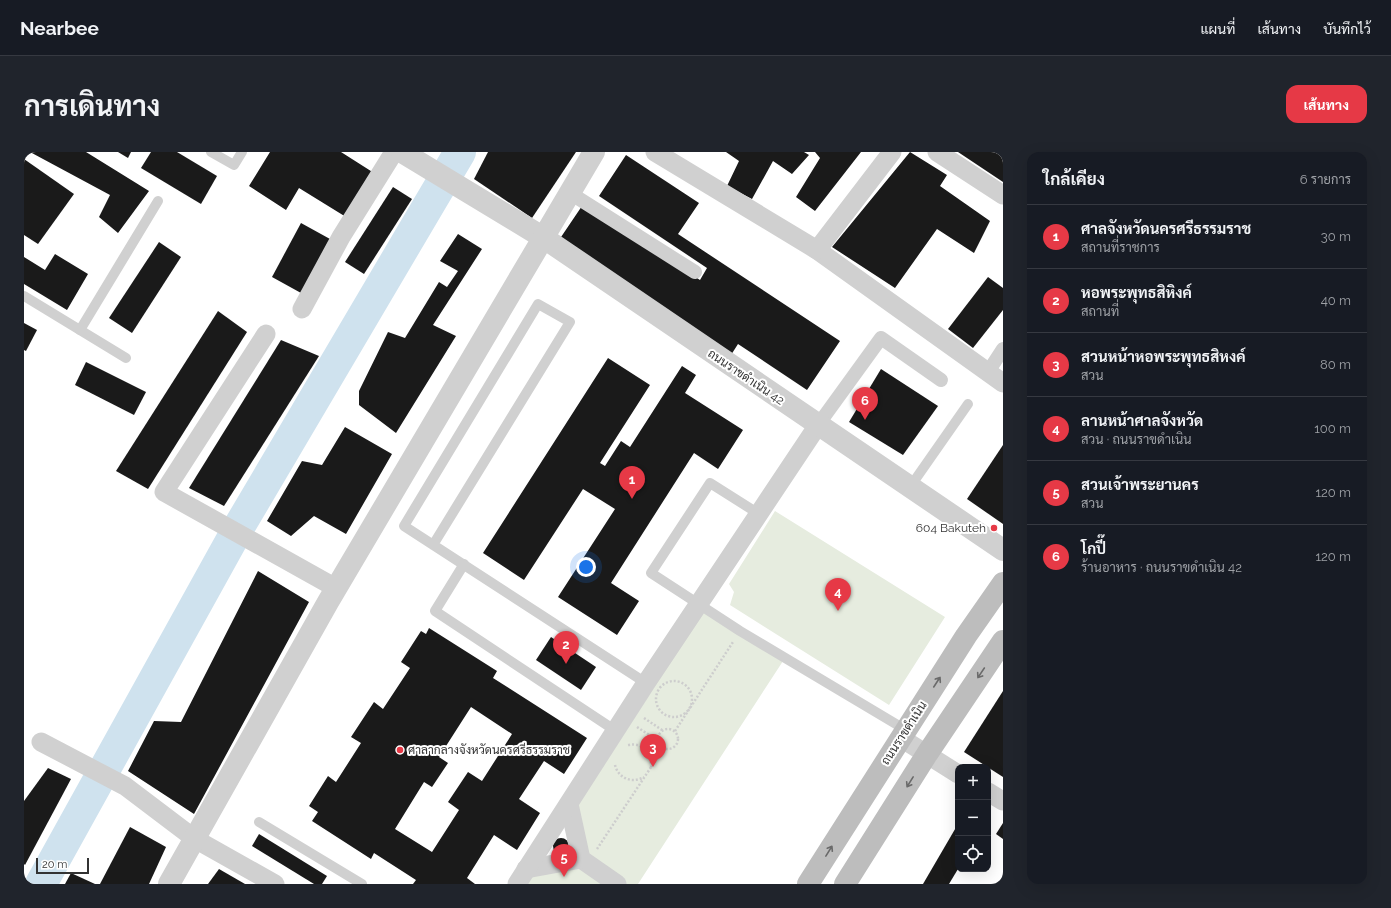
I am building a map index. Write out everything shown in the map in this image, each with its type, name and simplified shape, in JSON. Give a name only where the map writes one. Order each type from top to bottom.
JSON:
[{"type":"main road","name":"ถนนราขดำเนิน","points":[[808,884],[903,734],[1003,583]]},
{"type":"main road","points":[[846,884],[927,754],[1000,650]]},
{"type":"street","points":[[169,884],[336,588],[594,152]]},
{"type":"street","points":[[655,152],[817,250],[1003,383]]},
{"type":"street","points":[[817,250],[892,152]]},
{"type":"street","points":[[937,152],[1003,195]]},
{"type":"street","points":[[302,309],[341,237],[402,154]]},
{"type":"street","name":"ถนนราขดำเนิน 42","points":[[402,154],[544,238],[1003,550]]},
{"type":"street","points":[[570,193],[695,272]]},
{"type":"street","points":[[266,334],[164,492],[336,588]]},
{"type":"street","points":[[522,877],[569,804],[620,739],[646,683],[818,425],[881,338],[941,380]]},
{"type":"street","points":[[988,372],[1003,348]]},
{"type":"street","points":[[903,734],[927,754],[955,772]]},
{"type":"street","points":[[41,742],[125,786],[195,839],[275,884]]},
{"type":"street","points":[[991,794],[1003,801]]},
{"type":"street","points":[[569,804],[584,862],[617,884]]},
{"type":"street","points":[[522,877],[584,862]]},
{"type":"lane","points":[[211,152],[234,165],[242,152]]},
{"type":"lane","points":[[80,330],[158,202]]},
{"type":"lane","points":[[24,296],[126,358]]},
{"type":"lane","points":[[433,545],[570,322],[538,304],[404,526],[433,545],[464,564],[646,683]]},
{"type":"lane","points":[[910,487],[968,404]]},
{"type":"lane","points":[[759,514],[710,483],[651,573],[903,734]]},
{"type":"lane","points":[[464,564],[436,611],[620,739]]},
{"type":"lane","points":[[258,822],[362,884]]},
{"type":"path","points":[[675,731],[740,631]]},
{"type":"path","points":[[676,681],[687,686],[692,696],[689,709],[681,715],[675,717],[664,713],[657,704],[658,692],[661,687],[665,683],[676,681]]},
{"type":"path","points":[[635,726],[657,740],[663,748],[670,749],[676,746],[678,736],[675,731],[669,729],[662,730],[641,717]]},
{"type":"path","points":[[657,740],[662,730]]},
{"type":"path","points":[[620,739],[646,749],[651,760],[650,768]]},
{"type":"path","points":[[584,862],[663,748]]},
{"type":"path","points":[[615,762],[618,773],[628,780],[640,779],[648,771]]},
{"type":"shaded area","points":[[775,511],[945,617],[889,705],[730,605],[734,592],[729,584]]},
{"type":"shaded area","points":[[699,604],[785,658],[638,884],[517,884],[526,869],[580,859],[569,804]]},
{"type":"building","points":[[30,152],[86,152],[149,191],[118,233],[99,217],[110,195]]},
{"type":"building","points":[[118,152],[131,152],[128,158]]},
{"type":"building","points":[[151,152],[177,152],[217,176],[201,204],[141,168]]},
{"type":"building","points":[[270,152],[341,152],[374,173],[346,217],[299,188],[286,210],[249,186]]},
{"type":"building","points":[[488,152],[576,152],[532,218],[474,179]]},
{"type":"building","points":[[726,152],[804,152],[809,155],[792,174],[773,161],[752,199],[727,186],[739,161]]},
{"type":"building","points":[[815,152],[861,152],[815,211],[796,197],[820,158]]},
{"type":"building","points":[[910,152],[947,175],[940,186],[990,221],[974,253],[937,229],[895,288],[832,247]]},
{"type":"building","points":[[958,152],[1003,152],[1003,182]]},
{"type":"building","points":[[626,155],[699,203],[678,234],[840,341],[807,390],[738,344],[731,355],[559,240],[584,203],[700,280],[707,268],[599,196]]},
{"type":"building","points":[[24,159],[74,194],[38,244],[24,235]]},
{"type":"building","points":[[393,187],[412,199],[364,274],[345,262]]},
{"type":"building","points":[[301,223],[330,239],[301,293],[272,277]]},
{"type":"building","points":[[458,234],[482,249],[433,325],[456,336],[396,433],[359,405],[359,391],[388,332],[405,338],[439,282],[447,287],[458,271],[440,261]]},
{"type":"building","points":[[159,242],[181,257],[132,333],[109,318]]},
{"type":"building","points":[[55,254],[88,274],[67,310],[24,284],[24,257],[45,270]]},
{"type":"building","points":[[988,277],[1003,288],[1003,310],[973,348],[948,329]]},
{"type":"building","points":[[218,311],[247,332],[148,489],[116,471]]},
{"type":"building","points":[[24,323],[37,330],[26,351],[24,350]]},
{"type":"building","points":[[281,340],[319,356],[224,506],[189,488]]},
{"type":"building","points":[[608,358],[650,385],[600,463],[605,466],[621,441],[630,447],[682,366],[696,375],[685,393],[743,430],[718,469],[694,453],[611,583],[639,601],[617,635],[558,597],[615,509],[583,489],[524,580],[483,553]]},
{"type":"building","points":[[86,362],[146,392],[134,415],[75,385]]},
{"type":"building","points":[[881,369],[938,406],[903,455],[849,422]]},
{"type":"building","points":[[345,427],[392,454],[346,534],[314,516],[291,536],[267,521],[302,461],[322,465]]},
{"type":"building","points":[[1003,445],[1003,524],[967,499]]},
{"type":"building","points":[[258,571],[309,602],[194,814],[128,771],[154,721],[181,722]]},
{"type":"building","name":"ศาลากลางจังหวัดนครศรีธรรมราช","points":[[429,628],[497,671],[493,678],[587,738],[564,774],[544,761],[519,799],[540,813],[517,850],[494,835],[467,878],[475,884],[413,884],[416,880],[374,853],[371,859],[312,821],[318,812],[309,806],[328,776],[336,782],[361,743],[351,737],[374,702],[383,709],[410,668],[401,662],[421,631],[426,634]],"holes":[[[471,707],[512,734],[482,781],[468,772],[448,802],[459,810],[432,852],[395,829],[424,782],[432,787],[448,763],[439,757]]]},
{"type":"building","points":[[551,637],[596,667],[581,690],[536,660]]},
{"type":"building","points":[[1003,691],[1003,777],[991,769],[991,764],[983,764],[964,752]]},
{"type":"building","points":[[48,768],[71,779],[25,865],[24,801]]},
{"type":"building","points":[[1003,823],[1003,839],[996,834]]},
{"type":"building","points":[[130,827],[166,847],[149,884],[100,884]]},
{"type":"building","points":[[955,829],[956,872],[949,884],[923,884]]},
{"type":"building","points":[[259,834],[327,876],[322,884],[314,884],[252,846]]},
{"type":"building","points":[[558,838],[564,838],[569,843],[567,852],[564,854],[558,854],[553,849],[553,843]]},
{"type":"building","points":[[219,869],[245,884],[208,884]]},
{"type":"building","points":[[71,873],[95,884],[65,884]]},
{"type":"waterway","points":[[41,884],[240,525],[460,152]]},
{"type":"place","name":"โกปี๊","points":[[865,420]]},
{"type":"place","name":"ศาลจังหวัดนครศรีธรรมราช","points":[[632,499]]},
{"type":"place","name":"604 Bakuteh","points":[[994,528]]},
{"type":"place","name":"ลานหน้าศาลจังหวัด","points":[[838,611]]},
{"type":"place","name":"หอพระพุทธสิหิงค์","points":[[566,664]]},
{"type":"place","name":"ศาลากลางจังหวัดนครศรีธรรมราช","points":[[400,750]]},
{"type":"place","name":"สวนหน้าหอพระพุทธสิหงค์","points":[[653,767]]},
{"type":"place","name":"สวนเจ้าพระยานคร","points":[[564,877]]}]
